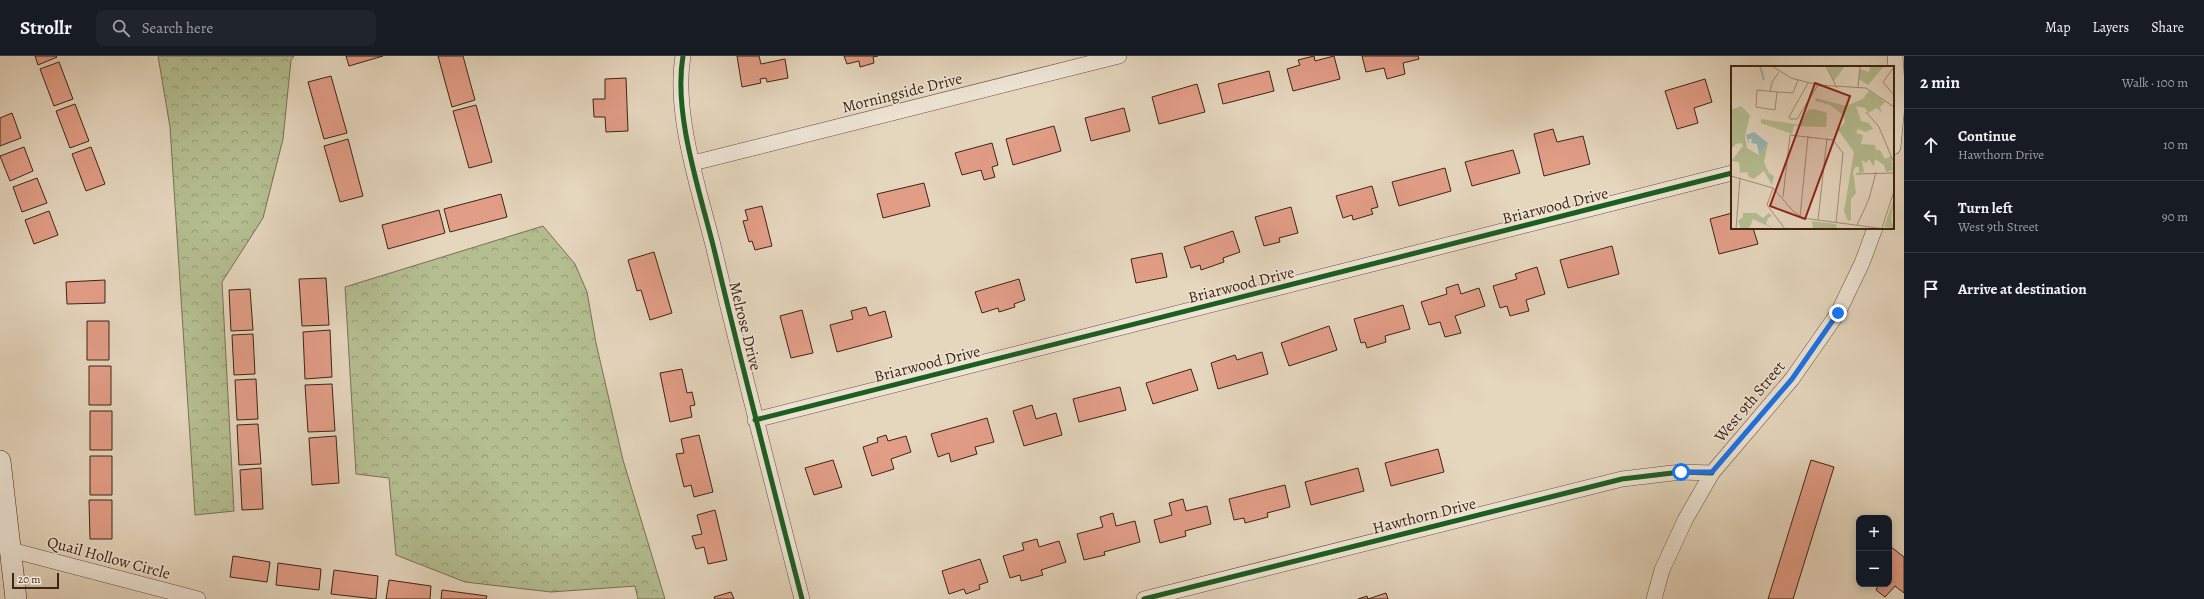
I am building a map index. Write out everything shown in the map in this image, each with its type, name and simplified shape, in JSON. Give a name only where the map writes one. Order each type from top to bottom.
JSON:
[{"type":"main road","points":[[0,461],[16,599]]},
{"type":"street","name":"Melrose Drive","points":[[683,56],[680,73],[683,117],[693,163],[755,420],[802,599]]},
{"type":"street","name":"Morningside Drive","points":[[693,163],[1119,56]]},
{"type":"street","points":[[1894,139],[1898,96],[1895,56]]},
{"type":"street","name":"Briarwood Drive","points":[[755,420],[1731,173]]},
{"type":"street","name":"West 9th Street","points":[[1654,599],[1666,563],[1686,520],[1712,472],[1792,379],[1838,313],[1862,263],[1875,229]]},
{"type":"street","name":"Hawthorn Drive","points":[[1144,599],[1622,479],[1681,472],[1712,472]]},
{"type":"street","name":"Quail Hollow Circle","points":[[11,550],[198,599]]},
{"type":"green space","points":[[158,56],[294,56],[291,60],[283,139],[263,218],[222,282],[234,511],[195,515],[170,127]]},
{"type":"green space","points":[[543,226],[575,264],[587,292],[596,343],[623,460],[665,599],[638,599],[635,586],[551,592],[465,582],[396,555],[389,478],[356,474],[345,287]]},
{"type":"building","points":[[35,56],[56,56],[57,57],[38,65]]},
{"type":"building","points":[[346,56],[383,56],[349,66]]},
{"type":"building","points":[[438,56],[463,56],[475,100],[452,107]]},
{"type":"building","points":[[737,56],[759,56],[761,64],[785,59],[788,78],[767,82],[766,78],[760,79],[761,83],[742,87]]},
{"type":"building","points":[[844,56],[878,56],[873,57],[874,63],[860,67],[859,61],[847,64]]},
{"type":"building","points":[[1314,56],[1315,61],[1334,56],[1340,79],[1293,91],[1287,69],[1300,65],[1298,60]]},
{"type":"building","points":[[1362,56],[1418,56],[1419,59],[1403,63],[1405,74],[1387,79],[1384,68],[1366,72]]},
{"type":"building","points":[[59,62],[73,99],[54,106],[40,69]]},
{"type":"building","points":[[1269,71],[1274,91],[1223,104],[1218,84]]},
{"type":"building","points":[[331,76],[347,133],[324,139],[308,82]]},
{"type":"building","points":[[626,78],[628,131],[606,132],[605,117],[594,117],[593,99],[605,99],[605,79]]},
{"type":"building","points":[[1705,79],[1712,102],[1694,108],[1698,123],[1677,129],[1665,91]]},
{"type":"building","points":[[1197,84],[1205,112],[1159,124],[1152,97]]},
{"type":"building","points":[[75,104],[89,141],[70,148],[56,111]]},
{"type":"building","points":[[476,105],[492,162],[469,168],[453,111]]},
{"type":"building","points":[[1124,108],[1130,131],[1091,141],[1085,118]]},
{"type":"building","points":[[12,113],[21,138],[0,146],[0,118]]},
{"type":"building","points":[[1054,126],[1061,151],[1013,165],[1006,139]]},
{"type":"building","points":[[1553,129],[1557,142],[1583,136],[1590,164],[1544,176],[1534,134]]},
{"type":"building","points":[[348,139],[363,196],[340,202],[324,146]]},
{"type":"building","points":[[992,143],[998,165],[992,167],[995,177],[984,180],[981,170],[962,175],[955,153]]},
{"type":"building","points":[[24,147],[33,171],[10,181],[0,156]]},
{"type":"building","points":[[91,147],[105,184],[86,191],[72,154]]},
{"type":"building","points":[[1513,150],[1520,173],[1472,186],[1465,162]]},
{"type":"building","points":[[1445,168],[1451,191],[1399,206],[1392,182]]},
{"type":"building","points":[[37,178],[47,203],[22,212],[13,187]]},
{"type":"building","points":[[924,183],[930,206],[883,218],[877,194]]},
{"type":"building","points":[[1372,186],[1378,207],[1371,209],[1373,214],[1353,220],[1352,215],[1343,218],[1336,196]]},
{"type":"building","points":[[501,194],[507,217],[450,232],[444,209]]},
{"type":"building","points":[[762,206],[772,246],[755,250],[752,241],[749,242],[743,221],[748,220],[745,210]]},
{"type":"building","points":[[1291,207],[1298,233],[1279,238],[1280,242],[1264,246],[1255,217]]},
{"type":"building","points":[[439,210],[445,233],[388,249],[382,225]]},
{"type":"building","points":[[49,211],[58,235],[34,244],[25,220]]},
{"type":"building","points":[[1731,213],[1731,229],[1753,229],[1758,244],[1719,254],[1710,219]]},
{"type":"building","points":[[1233,231],[1240,252],[1223,258],[1224,262],[1201,270],[1200,265],[1191,268],[1184,247]]},
{"type":"building","points":[[1612,246],[1619,274],[1568,288],[1560,260]]},
{"type":"building","points":[[654,252],[672,313],[650,320],[641,290],[637,291],[628,260]]},
{"type":"building","points":[[1162,253],[1167,277],[1136,283],[1131,259]]},
{"type":"building","points":[[1537,267],[1545,294],[1526,300],[1529,311],[1510,316],[1507,306],[1500,308],[1493,286],[1517,279],[1515,274]]},
{"type":"building","points":[[326,278],[329,325],[302,326],[299,279]]},
{"type":"building","points":[[1019,279],[1025,300],[1014,304],[1015,307],[999,312],[998,308],[982,313],[975,292]]},
{"type":"building","points":[[105,280],[105,303],[67,304],[66,282]]},
{"type":"building","points":[[1458,284],[1461,294],[1479,288],[1485,306],[1455,316],[1461,333],[1445,337],[1440,322],[1429,325],[1421,302],[1447,294],[1446,288]]},
{"type":"building","points":[[250,289],[253,330],[231,331],[229,290]]},
{"type":"building","points":[[1403,305],[1410,329],[1385,336],[1386,342],[1367,348],[1365,342],[1361,343],[1354,319]]},
{"type":"building","points":[[866,307],[869,316],[885,311],[892,337],[837,352],[830,325],[853,319],[851,311]]},
{"type":"building","points":[[802,310],[813,353],[791,358],[780,316]]},
{"type":"building","points":[[87,321],[109,321],[109,360],[87,360]]},
{"type":"building","points":[[1329,326],[1337,350],[1289,366],[1281,343]]},
{"type":"building","points":[[330,330],[332,377],[305,379],[303,332]]},
{"type":"building","points":[[253,334],[255,374],[234,375],[232,335]]},
{"type":"building","points":[[1262,352],[1268,374],[1218,389],[1211,363],[1235,355],[1237,360]]},
{"type":"building","points":[[89,366],[111,366],[111,405],[89,405]]},
{"type":"building","points":[[682,369],[687,393],[692,392],[695,405],[690,406],[692,417],[670,422],[660,373]]},
{"type":"building","points":[[1191,369],[1198,390],[1153,404],[1146,383]]},
{"type":"building","points":[[256,379],[258,419],[237,420],[235,380]]},
{"type":"building","points":[[332,384],[335,431],[308,432],[305,385]]},
{"type":"building","points":[[1120,387],[1126,410],[1079,422],[1073,399]]},
{"type":"building","points":[[1032,405],[1036,419],[1056,413],[1062,435],[1024,446],[1013,411]]},
{"type":"building","points":[[90,411],[112,411],[112,450],[90,450]]},
{"type":"building","points":[[987,418],[994,442],[975,447],[977,454],[951,462],[949,453],[938,457],[931,434]]},
{"type":"building","points":[[258,424],[261,464],[239,465],[237,425]]},
{"type":"building","points":[[699,435],[713,492],[694,497],[691,485],[684,487],[676,454],[684,453],[681,439]]},
{"type":"building","points":[[886,435],[888,441],[906,436],[911,452],[891,459],[894,469],[872,476],[863,447],[878,442],[877,438]]},
{"type":"building","points":[[336,436],[339,483],[312,485],[309,438]]},
{"type":"building","points":[[1438,449],[1444,472],[1391,486],[1385,463]]},
{"type":"building","points":[[90,456],[112,456],[112,495],[90,495]]},
{"type":"building","points":[[833,460],[842,487],[814,495],[805,468]]},
{"type":"building","points":[[1811,460],[1834,467],[1793,599],[1768,599]]},
{"type":"building","points":[[261,468],[263,509],[242,510],[240,470]]},
{"type":"building","points":[[1358,468],[1364,491],[1311,505],[1305,482]]},
{"type":"building","points":[[1285,485],[1290,507],[1267,513],[1268,517],[1245,523],[1244,518],[1234,520],[1229,499]]},
{"type":"building","points":[[1183,499],[1186,511],[1207,506],[1211,524],[1185,531],[1186,536],[1160,543],[1154,520],[1172,515],[1169,503]]},
{"type":"building","points":[[89,500],[112,500],[112,539],[90,539]]},
{"type":"building","points":[[715,510],[727,560],[708,564],[704,547],[696,549],[692,536],[702,534],[697,515]]},
{"type":"building","points":[[1113,513],[1116,526],[1135,521],[1140,542],[1104,552],[1105,555],[1084,560],[1077,534],[1103,527],[1100,517]]},
{"type":"building","points":[[1037,539],[1039,547],[1059,541],[1066,562],[1041,570],[1043,575],[1021,581],[1020,575],[1010,578],[1003,556],[1024,550],[1022,543]]},
{"type":"building","points":[[1892,548],[1904,557],[1904,593],[1895,586],[1885,597],[1876,590],[1878,587],[1892,587]]},
{"type":"building","points":[[233,556],[270,562],[267,582],[230,577]]},
{"type":"building","points":[[980,559],[988,582],[979,585],[980,589],[966,594],[964,589],[949,594],[942,571]]},
{"type":"building","points":[[278,563],[321,569],[319,590],[276,585]]},
{"type":"building","points":[[334,570],[378,576],[376,599],[331,594]]},
{"type":"building","points":[[389,580],[431,586],[430,599],[386,599]]},
{"type":"building","points":[[442,590],[487,596],[486,599],[441,599]]},
{"type":"building","points":[[731,592],[734,599],[715,599],[714,597]]},
{"type":"building","points":[[1386,593],[1388,599],[1368,599]]},
{"type":"building","points":[[1367,596],[1368,599],[1358,599]]},
{"type":"cycle path","points":[[683,56],[681,79],[682,103],[685,128],[695,178],[802,599]]},
{"type":"cycle path","points":[[755,420],[1731,173]]},
{"type":"cycle path","points":[[1144,599],[1622,479],[1681,472],[1712,473]]},
{"type":"route","points":[[1681,472],[1712,472],[1792,379],[1838,313]]}]
